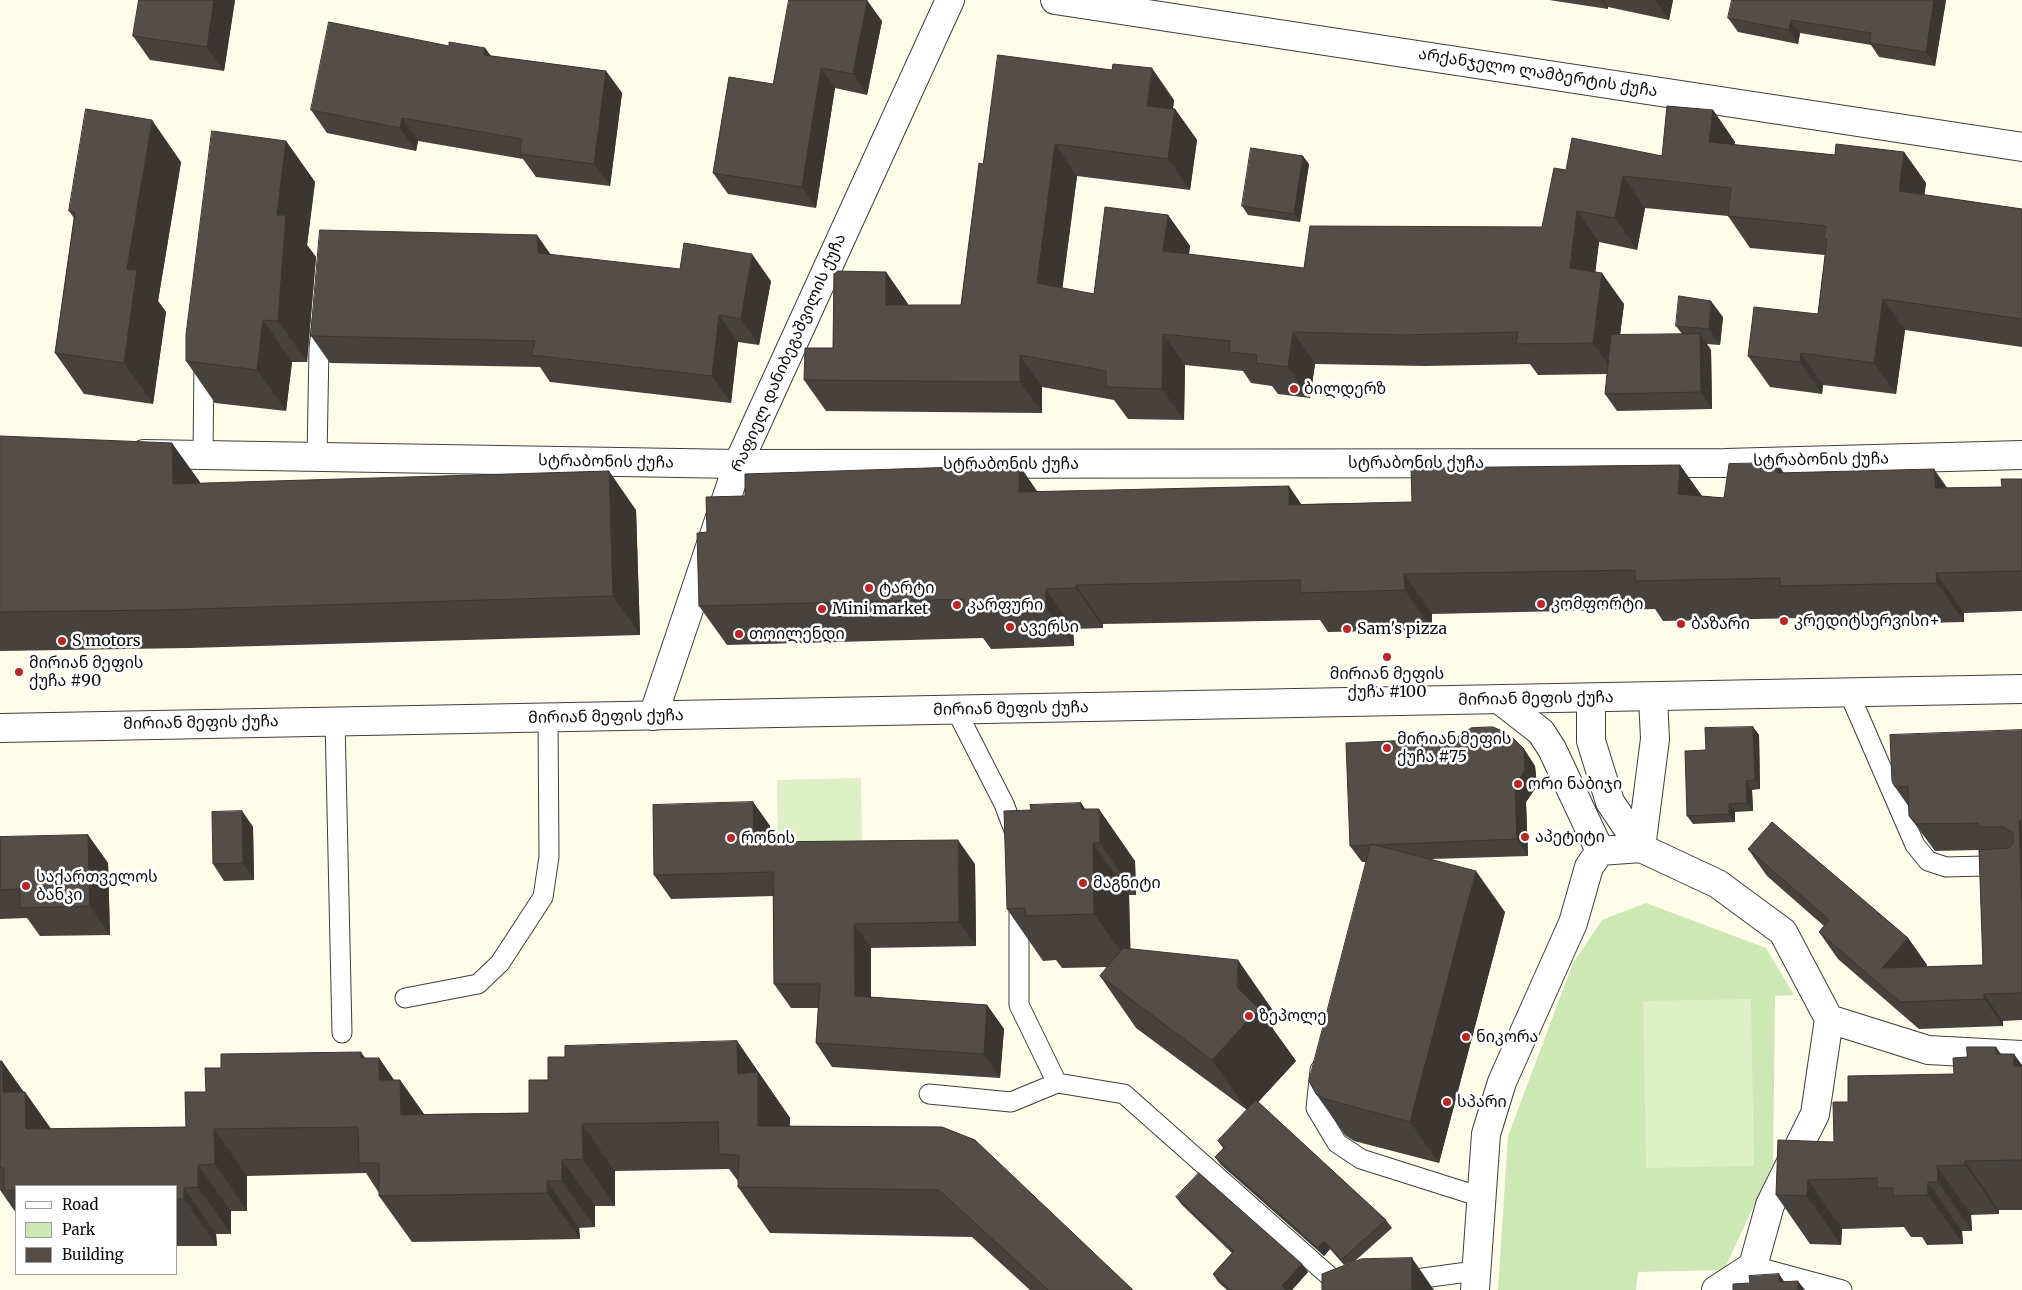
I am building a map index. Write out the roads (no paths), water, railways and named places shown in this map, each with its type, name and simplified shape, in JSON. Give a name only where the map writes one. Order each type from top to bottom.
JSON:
[{"type":"street","name":"რაფიელ დანიბეგაშვილის ქუჩა","points":[[653,716],[738,464],[950,0]]},
{"type":"street","name":"არქანჯელო ლამბერტის ქუჩა","points":[[1054,0],[2022,146]]},
{"type":"street","name":"სტრაბონის ქუჩა","points":[[116,454],[738,464],[1725,463],[2022,455]]},
{"type":"street","name":"მირიან მეფის ქუჩა","points":[[0,728],[335,720],[548,718],[2022,689]]},
{"type":"street","points":[[1641,848],[1655,739],[1653,697]]},
{"type":"street","points":[[1590,698],[1591,741],[1610,802],[1641,848]]},
{"type":"street","points":[[1500,700],[1541,732],[1552,748],[1600,851]]},
{"type":"street","points":[[1600,851],[1641,848],[1718,884],[1783,932],[1829,1019],[1816,1114],[1770,1205],[1753,1266],[1716,1290]]},
{"type":"street","points":[[1475,1281],[1486,1134],[1502,1082],[1572,922],[1589,867],[1600,851]]},
{"type":"street","points":[[1829,1019],[1928,1050],[2022,1055]]},
{"type":"lane","points":[[317,457],[319,348],[323,306]]},
{"type":"lane","points":[[203,455],[205,338]]},
{"type":"lane","points":[[1849,693],[1915,845],[1928,861],[1946,867],[2022,865]]},
{"type":"lane","points":[[956,710],[1004,804],[1015,833],[1017,851]]},
{"type":"lane","points":[[405,998],[478,984],[500,963],[543,897],[549,858],[548,718]]},
{"type":"lane","points":[[335,720],[342,1033]]},
{"type":"lane","points":[[1019,880],[1017,985],[1019,1005],[1058,1083]]},
{"type":"lane","points":[[1326,1051],[1318,1079],[1316,1108],[1337,1143],[1361,1158],[1481,1197]]},
{"type":"lane","points":[[929,1094],[1011,1102],[1058,1083],[1124,1094],[1344,1290],[1363,1287]]},
{"type":"lane","points":[[1753,1266],[1842,1290]]},
{"type":"lane","points":[[1382,1284],[1475,1281]]},
{"type":"place","name":"ბილდერზ","points":[[1294,389]]},
{"type":"place","name":"ტარტი","points":[[869,588]]},
{"type":"place","name":"კომფორტი","points":[[1541,604]]},
{"type":"place","name":"კარფური","points":[[957,605]]},
{"type":"place","name":"Mini market","points":[[822,609]]},
{"type":"place","name":"კრედიტსერვისი+","points":[[1784,621]]},
{"type":"place","name":"ბაზარი","points":[[1681,624]]},
{"type":"place","name":"ავერსი","points":[[1010,627]]},
{"type":"place","name":"Sam's pizza","points":[[1347,629]]},
{"type":"place","name":"თოილენდი","points":[[739,634]]},
{"type":"place","name":"S motors","points":[[62,641]]},
{"type":"place","name":"მირიან მეფის ქუჩა #100","points":[[1387,657]]},
{"type":"place","name":"მირიან მეფის ქუჩა #90","points":[[19,672]]},
{"type":"place","name":"მირიან მეფის ქუჩა #75","points":[[1387,748]]},
{"type":"place","name":"ორი ნაბიჯი","points":[[1518,784]]},
{"type":"place","name":"აპეტიტი","points":[[1525,837]]},
{"type":"place","name":"რონის","points":[[731,838]]},
{"type":"place","name":"მაგნიტი","points":[[1083,883]]},
{"type":"place","name":"საქართველოს ბანკი","points":[[26,886]]},
{"type":"place","name":"ზეპოლე","points":[[1249,1016]]},
{"type":"place","name":"ნიკორა","points":[[1466,1037]]},
{"type":"place","name":"სპარი","points":[[1447,1102]]}]
